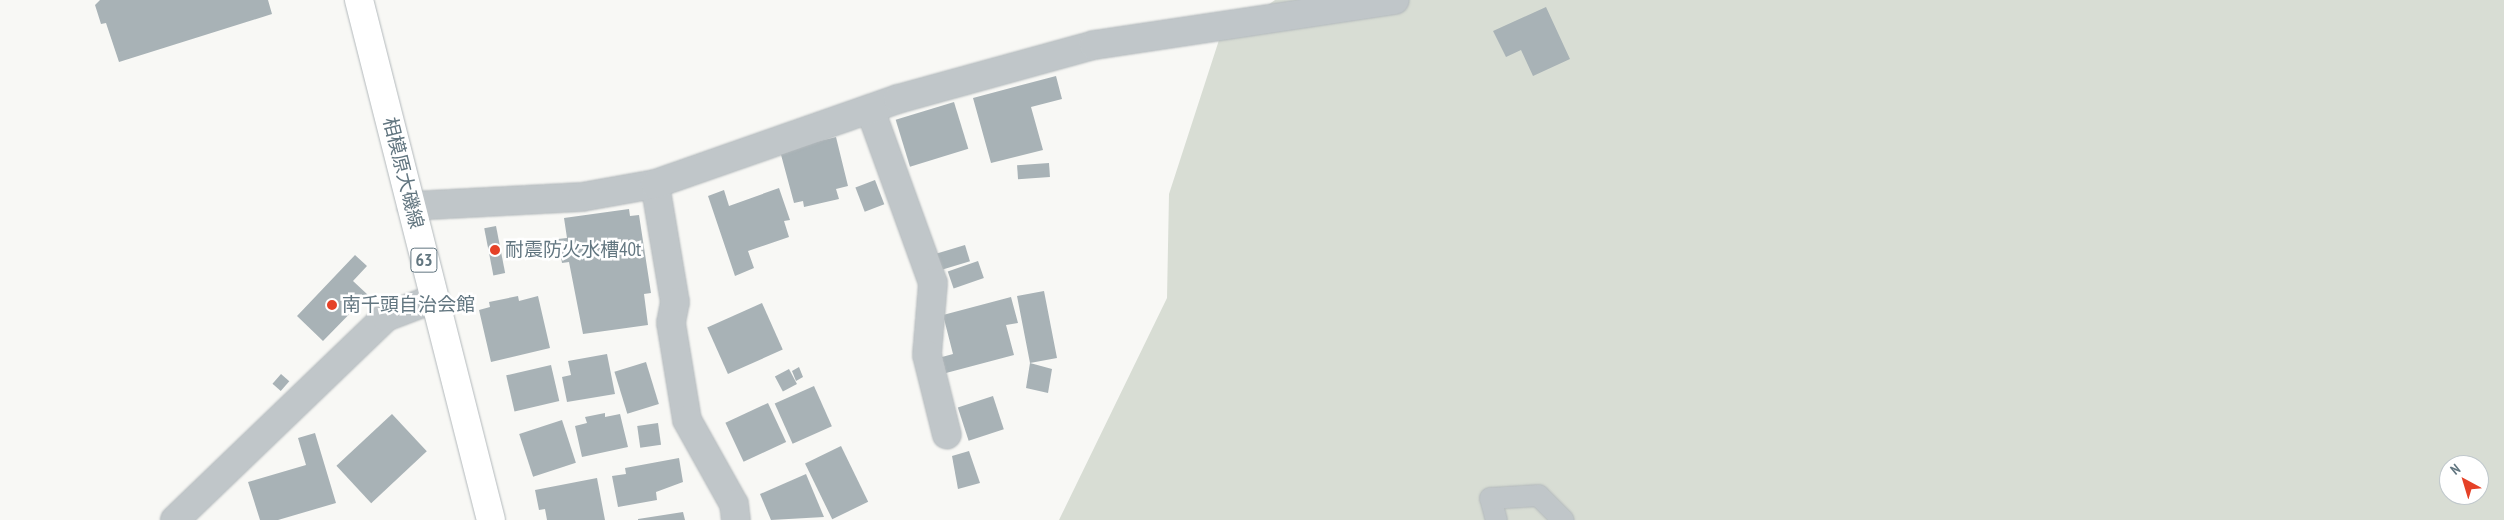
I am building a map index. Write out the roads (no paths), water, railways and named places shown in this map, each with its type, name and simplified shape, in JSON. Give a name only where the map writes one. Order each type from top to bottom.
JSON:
[{"type":"main road","name":"相模原大磯線","points":[[359,0],[433,300],[491,520]]},
{"type":"street","points":[[411,206],[582,197],[655,184],[870,109],[1094,45],[1395,0]]},
{"type":"street","points":[[870,109],[933,283],[927,355],[939,421]]},
{"type":"street","points":[[655,184],[675,302],[671,322],[687,420],[734,504],[736,520]]},
{"type":"street","points":[[192,514],[386,317],[433,300]]},
{"type":"lane","points":[[1496,520],[1490,498],[1538,495],[1563,520]]},
{"type":"place","name":"耐震防火水槽40t","points":[[495,250]]},
{"type":"place","name":"南千頭自治会館","points":[[332,305]]}]
